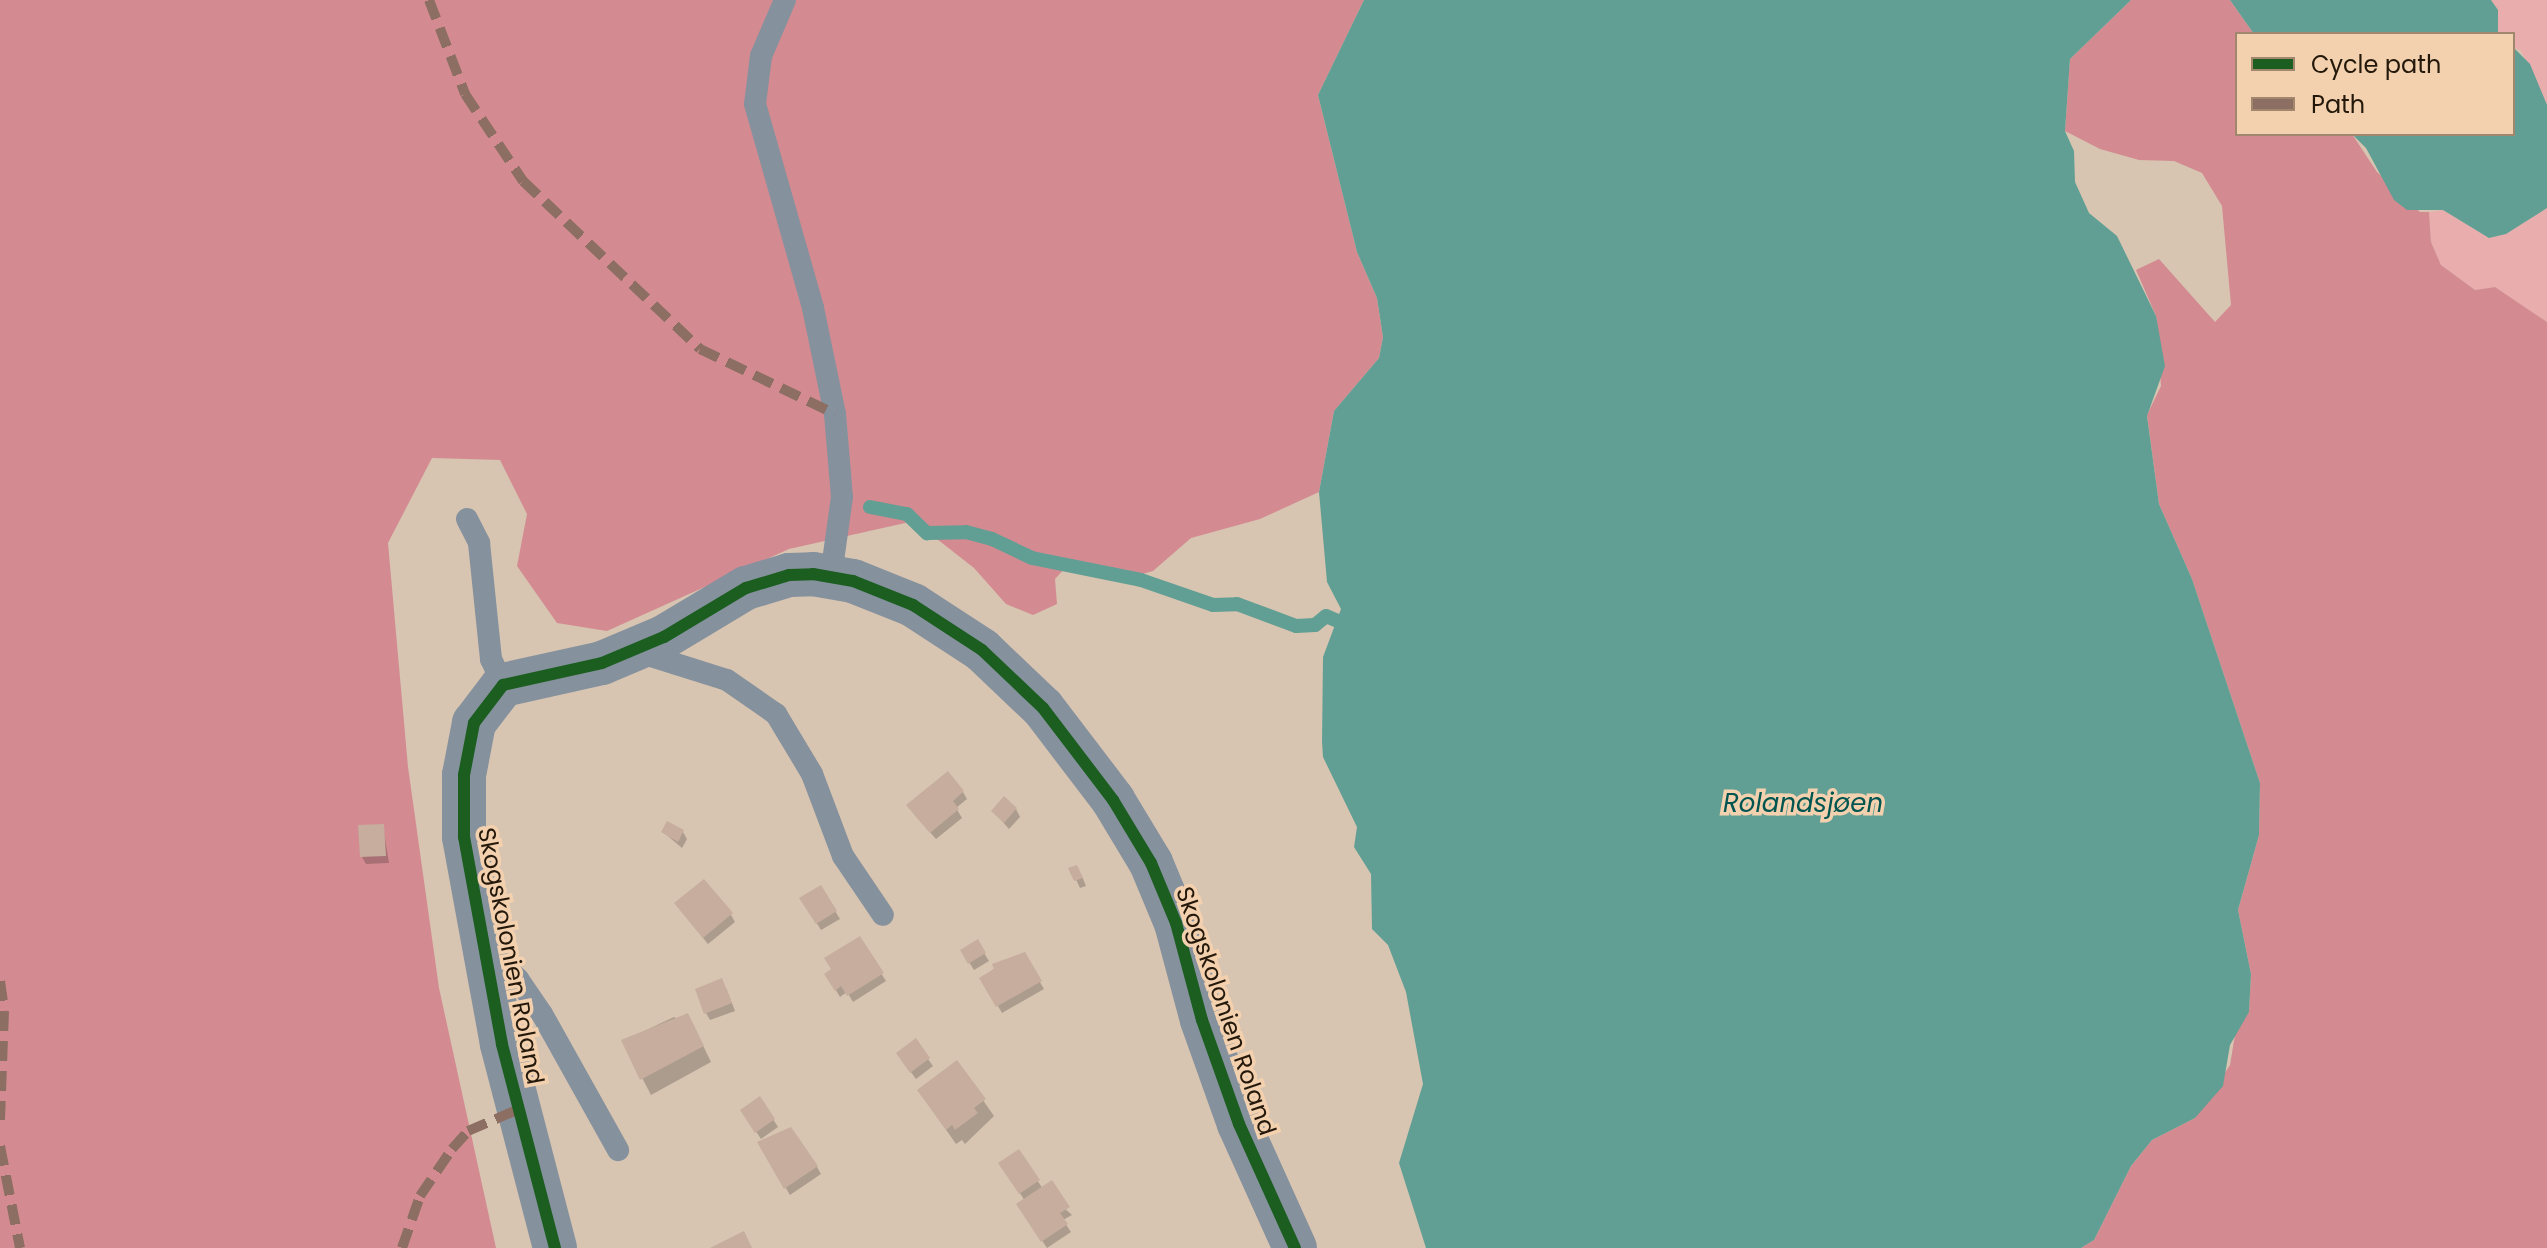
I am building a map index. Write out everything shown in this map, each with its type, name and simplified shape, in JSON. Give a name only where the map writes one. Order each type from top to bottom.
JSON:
[{"type":"street","name":"Skogskolonien Roland","points":[[555,1248],[502,1044],[464,837],[464,775],[474,723],[503,685],[602,663],[634,650],[746,588],[789,575],[831,575],[913,605],[982,650],[1043,708],[1113,800],[1171,910],[1239,1124],[1295,1248]]},
{"type":"lane","points":[[785,0],[761,56],[755,104],[809,293],[835,414],[842,497],[831,575]]},
{"type":"lane","points":[[467,519],[479,543],[491,659],[503,685]]},
{"type":"lane","points":[[634,650],[727,680],[776,714],[812,774],[843,856],[883,915]]},
{"type":"lane","points":[[484,949],[518,979],[534,1002],[618,1150]]},
{"type":"shaded area","points":[[0,0],[1364,0],[1318,95],[1357,252],[1377,298],[1383,337],[1379,358],[1334,411],[1319,492],[1260,519],[1191,538],[1153,571],[1121,580],[1066,567],[1055,579],[1057,604],[1033,615],[1006,604],[974,568],[914,521],[789,549],[607,631],[557,623],[517,566],[527,514],[500,460],[432,458],[388,543],[408,767],[439,988],[496,1248],[0,1248]]},
{"type":"shaded area","points":[[2131,0],[2230,0],[2253,32],[2235,32],[2235,136],[2353,136],[2377,172],[2420,212],[2429,212],[2431,242],[2441,265],[2475,290],[2495,287],[2547,322],[2547,1248],[2081,1248],[2094,1240],[2131,1166],[2152,1140],[2195,1118],[2230,1065],[2236,1029],[2249,1012],[2251,974],[2238,910],[2259,835],[2260,783],[2192,579],[2159,504],[2147,415],[2161,386],[2156,316],[2136,270],[2159,259],[2215,322],[2231,305],[2222,206],[2202,173],[2174,161],[2139,160],[2100,149],[2065,131],[2070,59]]},
{"type":"shaded area","points":[[2491,0],[2547,0],[2547,105],[2521,51],[2515,48],[2515,32],[2498,32],[2498,10]]},
{"type":"shaded area","points":[[2547,208],[2547,322],[2495,287],[2475,290],[2441,265],[2431,242],[2429,212],[2443,210],[2489,238],[2506,234]]},
{"type":"water","name":"Rolandsjøen","points":[[1364,0],[2131,0],[2070,59],[2065,131],[2074,151],[2075,182],[2089,213],[2117,236],[2156,316],[2165,366],[2147,416],[2159,504],[2192,579],[2260,783],[2259,835],[2238,910],[2251,974],[2249,1012],[2230,1045],[2223,1086],[2195,1118],[2152,1140],[2131,1166],[2094,1240],[2081,1248],[1426,1248],[1399,1163],[1423,1084],[1406,992],[1388,945],[1372,929],[1371,874],[1354,847],[1357,827],[1323,757],[1322,742],[1323,657],[1341,609],[1327,582],[1319,492],[1334,411],[1379,358],[1383,337],[1377,298],[1357,252],[1318,95]]},
{"type":"water","points":[[2230,0],[2491,0],[2498,10],[2498,32],[2253,32]]},
{"type":"water","points":[[2515,49],[2530,64],[2547,105],[2547,208],[2506,234],[2489,238],[2443,210],[2407,210],[2394,200],[2366,148],[2354,136],[2515,136]]},
{"type":"building","points":[[948,771],[964,791],[953,801],[959,809],[930,833],[906,805]]},
{"type":"building","points":[[1004,796],[1017,808],[1004,823],[991,811]]},
{"type":"building","points":[[667,821],[684,830],[678,842],[661,832]]},
{"type":"building","points":[[384,824],[386,856],[360,857],[358,825]]},
{"type":"building","points":[[1077,865],[1083,878],[1074,881],[1068,868]]},
{"type":"building","points":[[704,879],[733,913],[703,938],[674,903]]},
{"type":"building","points":[[821,885],[837,911],[816,924],[799,898]]},
{"type":"building","points":[[860,936],[884,973],[847,996],[841,986],[835,991],[824,974],[831,969],[824,958]]},
{"type":"building","points":[[978,939],[986,953],[968,964],[960,950]]},
{"type":"building","points":[[1025,952],[1042,981],[996,1007],[979,978],[994,969],[992,964]]},
{"type":"building","points":[[722,978],[732,1003],[704,1014],[695,989]]},
{"type":"building","points":[[688,1013],[704,1046],[640,1080],[621,1040]]},
{"type":"building","points":[[916,1038],[930,1058],[910,1073],[896,1053]]},
{"type":"building","points":[[957,1060],[986,1099],[974,1108],[978,1113],[955,1130],[952,1125],[946,1130],[917,1090]]},
{"type":"building","points":[[760,1096],[775,1119],[755,1133],[740,1110]]},
{"type":"building","points":[[791,1127],[818,1166],[784,1189],[757,1142]]},
{"type":"building","points":[[1019,1149],[1040,1180],[1019,1194],[998,1163]]},
{"type":"building","points":[[1052,1180],[1070,1207],[1060,1213],[1068,1224],[1041,1242],[1016,1204]]},
{"type":"building","points":[[744,1231],[752,1248],[710,1248]]},
{"type":"waterway","points":[[870,507],[907,514],[927,533],[966,532],[992,539],[1032,558],[1141,580],[1213,605],[1237,604],[1296,626],[1315,625],[1326,616],[1340,622]]},
{"type":"marked path","points":[[429,0],[465,94],[523,181],[700,349],[835,414]]},
{"type":"marked path","points":[[0,981],[4,1011],[0,1120]]},
{"type":"marked path","points":[[402,1248],[420,1196],[452,1149],[468,1131],[519,1109]]},
{"type":"marked path","points":[[0,1146],[20,1248]]},
{"type":"cycle path","points":[[555,1248],[502,1044],[464,837],[464,775],[474,723],[503,685],[602,663],[664,637],[746,588],[789,575],[813,574],[853,581],[913,605],[982,650],[1043,708],[1113,800],[1151,863],[1176,923],[1202,1020],[1239,1124],[1295,1248]]}]
